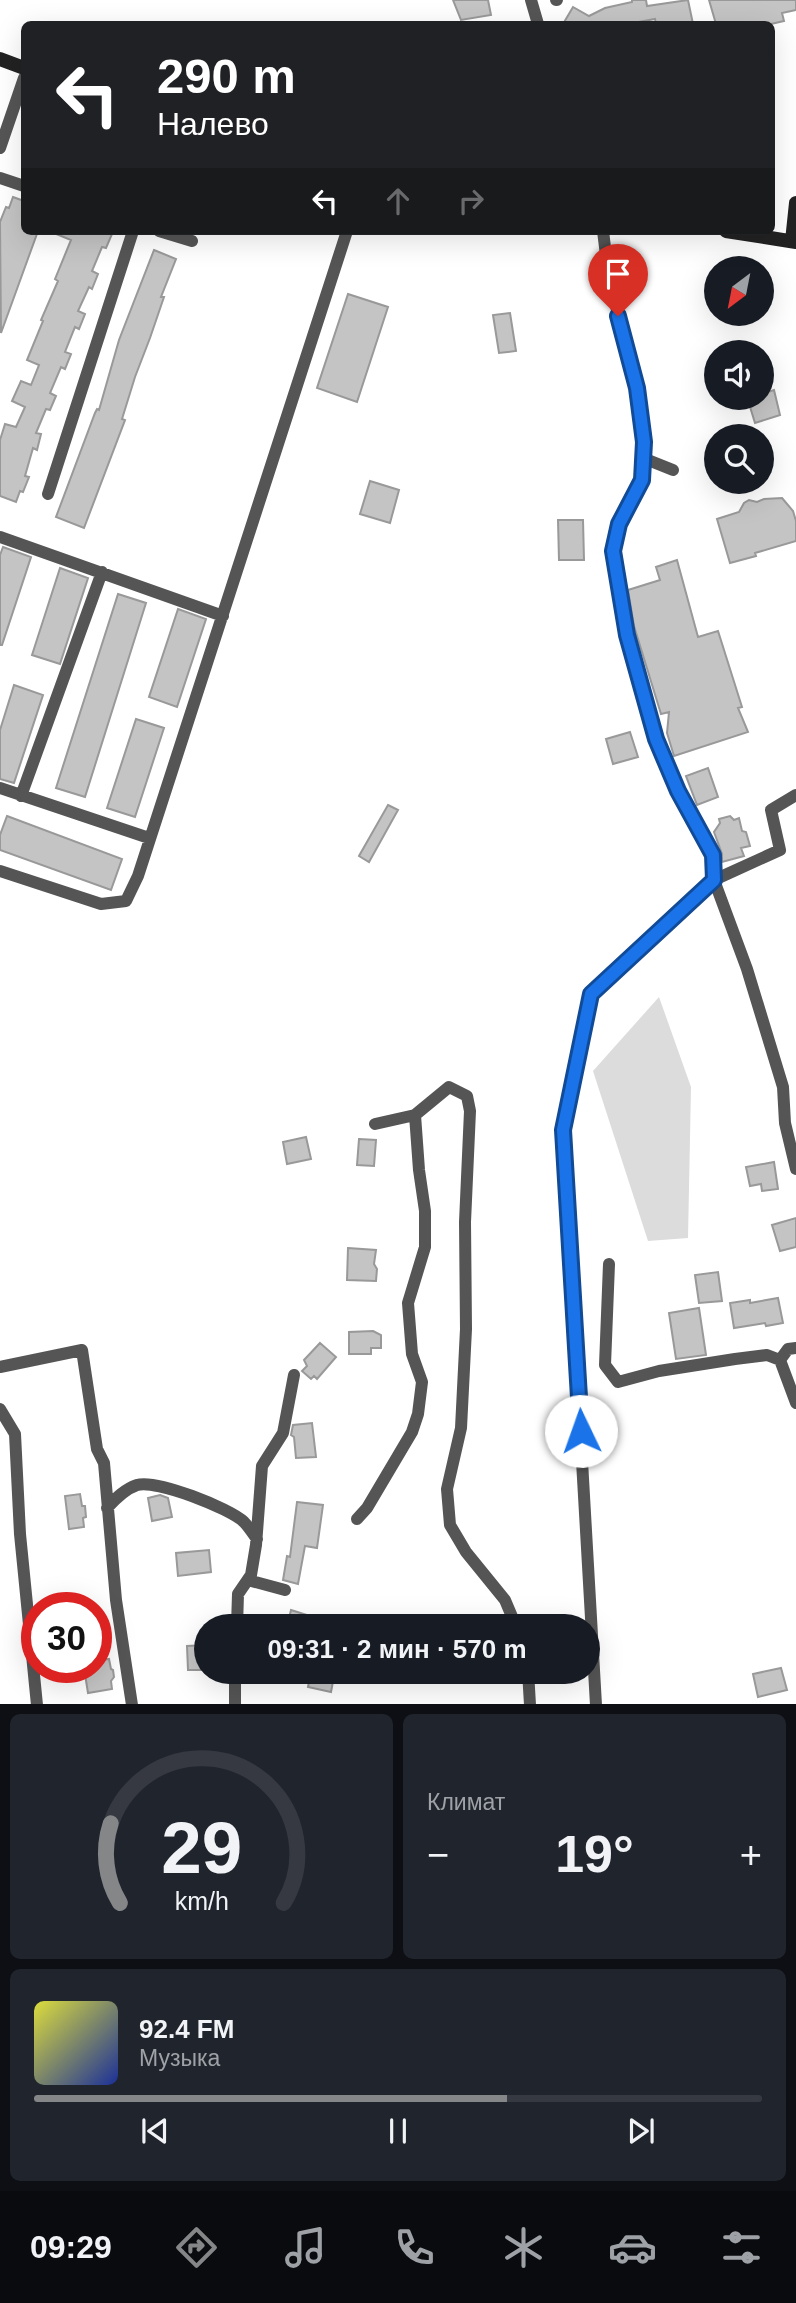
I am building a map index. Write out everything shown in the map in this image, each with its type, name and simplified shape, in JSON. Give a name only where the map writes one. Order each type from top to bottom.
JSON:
[{"type":"main road","points":[[0,60],[21,67]]},
{"type":"main road","points":[[751,235],[794,242],[796,203]]},
{"type":"street","points":[[531,0],[537,21]]},
{"type":"street","points":[[0,148],[21,87]]},
{"type":"street","points":[[0,178],[21,185]]},
{"type":"street","points":[[48,494],[132,235]]},
{"type":"street","points":[[172,235],[192,241]]},
{"type":"street","points":[[0,871],[101,904],[126,901],[138,876],[346,235]]},
{"type":"street","points":[[604,235],[609,279],[637,388],[644,442],[642,480],[619,524],[613,551],[627,635],[656,739],[678,791],[713,855],[714,880],[747,969],[783,1087],[785,1123],[796,1169]]},
{"type":"street","points":[[643,458],[673,470]]},
{"type":"street","points":[[0,537],[223,616]]},
{"type":"street","points":[[21,796],[102,572]]},
{"type":"street","points":[[0,788],[149,838]]},
{"type":"street","points":[[596,1704],[563,1130],[591,994],[714,880],[780,850],[771,810],[796,794]]},
{"type":"street","points":[[375,1124],[415,1115],[449,1087],[467,1096],[470,1111],[465,1222],[466,1329],[461,1428],[447,1489],[450,1525],[466,1552],[505,1600],[511,1614]]},
{"type":"street","points":[[357,1519],[367,1508],[412,1432],[418,1413],[422,1382],[412,1354],[408,1303],[425,1247],[425,1210],[415,1115]]},
{"type":"street","points":[[609,1264],[606,1365],[618,1382],[659,1371],[767,1355],[780,1360],[796,1403]]},
{"type":"street","points":[[780,1360],[788,1349],[796,1348]]},
{"type":"street","points":[[0,1367],[82,1350],[97,1449],[104,1463],[116,1600],[132,1704]]},
{"type":"street","points":[[237,1614],[237,1594],[251,1575],[257,1539],[262,1466],[284,1433],[294,1375]]},
{"type":"street","points":[[0,1409],[15,1434],[20,1534],[37,1704]]},
{"type":"street","points":[[107,1508],[123,1492],[140,1484],[166,1489],[209,1502],[243,1521],[257,1539]]},
{"type":"street","points":[[248,1580],[285,1590]]},
{"type":"street","points":[[235,1704],[236,1684]]},
{"type":"street","points":[[529,1684],[530,1704]]},
{"type":"shaded area","points":[[659,997],[691,1087],[688,1238],[648,1241],[593,1071]]},
{"type":"building","points":[[453,0],[488,0],[491,15],[461,20]]},
{"type":"building","points":[[646,0],[647,6],[688,0],[692,21],[565,21],[573,7],[589,16],[605,8]]},
{"type":"building","points":[[709,0],[796,0],[796,10],[782,13],[784,21],[715,21]]},
{"type":"building","points":[[13,197],[21,200],[21,235],[37,235],[1,333],[0,222],[6,207],[9,208]]},
{"type":"building","points":[[59,235],[112,235],[106,248],[102,247],[92,271],[98,274],[78,311],[85,314],[79,329],[75,327],[65,352],[71,354],[65,369],[61,367],[50,393],[56,396],[50,410],[46,409],[36,433],[41,434],[37,450],[33,448],[25,476],[29,477],[16,502],[0,496],[0,440],[5,424],[16,427],[25,407],[12,401],[21,381],[31,385],[39,365],[27,360],[71,240]]},
{"type":"building","points":[[154,250],[176,259],[135,377],[122,419],[125,420],[84,528],[56,517],[95,413],[99,410],[119,340]]},
{"type":"building","points":[[348,294],[388,307],[357,402],[317,388]]},
{"type":"building","points":[[510,313],[516,351],[499,353],[493,315]]},
{"type":"building","points":[[774,390],[780,415],[755,423],[751,410],[774,410]]},
{"type":"building","points":[[370,481],[399,490],[390,523],[360,514]]},
{"type":"building","points":[[782,498],[793,511],[796,541],[730,563],[717,519],[739,512],[749,500],[757,502]]},
{"type":"building","points":[[558,520],[583,520],[584,560],[559,560]]},
{"type":"building","points":[[3,547],[31,557],[0,645],[0,555]]},
{"type":"building","points":[[677,560],[698,637],[718,631],[742,707],[738,708],[748,732],[674,756],[667,733],[669,712],[661,714],[634,626],[628,590],[660,580],[656,567]]},
{"type":"building","points":[[60,568],[88,578],[60,664],[32,655]]},
{"type":"building","points":[[118,594],[146,603],[85,797],[56,788]]},
{"type":"building","points":[[178,609],[206,619],[177,707],[149,697]]},
{"type":"building","points":[[14,685],[43,695],[14,783],[0,779],[0,730]]},
{"type":"building","points":[[136,719],[164,728],[135,817],[107,808]]},
{"type":"building","points":[[630,732],[638,757],[613,764],[606,739]]},
{"type":"building","points":[[708,768],[718,797],[697,805],[686,776]]},
{"type":"building","points":[[388,805],[398,810],[369,862],[359,856]]},
{"type":"building","points":[[7,816],[122,859],[111,890],[0,850],[0,835]]},
{"type":"building","points":[[730,816],[734,820],[739,818],[750,846],[741,848],[744,856],[722,862],[714,832],[720,823],[719,819]]},
{"type":"building","points":[[306,1137],[311,1159],[287,1164],[283,1142]]},
{"type":"building","points":[[359,1139],[376,1140],[374,1166],[357,1165]]},
{"type":"building","points":[[774,1162],[778,1189],[762,1191],[761,1184],[750,1186],[746,1167]]},
{"type":"building","points":[[796,1218],[796,1247],[780,1251],[772,1225]]},
{"type":"building","points":[[348,1248],[376,1250],[376,1281],[347,1280]]},
{"type":"building","points":[[718,1272],[722,1301],[699,1303],[695,1275]]},
{"type":"building","points":[[778,1298],[783,1323],[734,1328],[730,1303]]},
{"type":"building","points":[[699,1308],[706,1355],[676,1359],[669,1313]]},
{"type":"building","points":[[373,1331],[381,1335],[381,1348],[371,1348],[371,1354],[349,1354],[349,1332]]},
{"type":"building","points":[[320,1343],[336,1357],[317,1379],[314,1376],[311,1379],[302,1371],[307,1366],[304,1360]]},
{"type":"building","points":[[312,1423],[316,1457],[296,1458],[294,1437],[291,1435],[293,1425]]},
{"type":"building","points":[[80,1494],[82,1506],[85,1506],[84,1527],[69,1529],[65,1496]]},
{"type":"building","points":[[160,1495],[168,1498],[172,1517],[152,1521],[148,1498]]},
{"type":"building","points":[[297,1502],[323,1505],[317,1548],[305,1546],[298,1584],[283,1580],[287,1556],[290,1557]]},
{"type":"building","points":[[209,1550],[211,1572],[178,1576],[176,1553]]},
{"type":"building","points":[[187,1646],[194,1646],[194,1670],[188,1670]]},
{"type":"building","points":[[781,1668],[787,1690],[758,1697],[753,1674]]},
{"type":"building","points":[[86,1683],[111,1683],[112,1689],[88,1693]]},
{"type":"building","points":[[309,1684],[333,1684],[331,1692],[308,1687]]},
{"type":"route","points":[[581,1431],[563,1130],[591,994],[714,880],[713,855],[678,791],[656,739],[627,635],[613,551],[619,524],[642,480],[644,442],[637,388],[618,316]]}]
